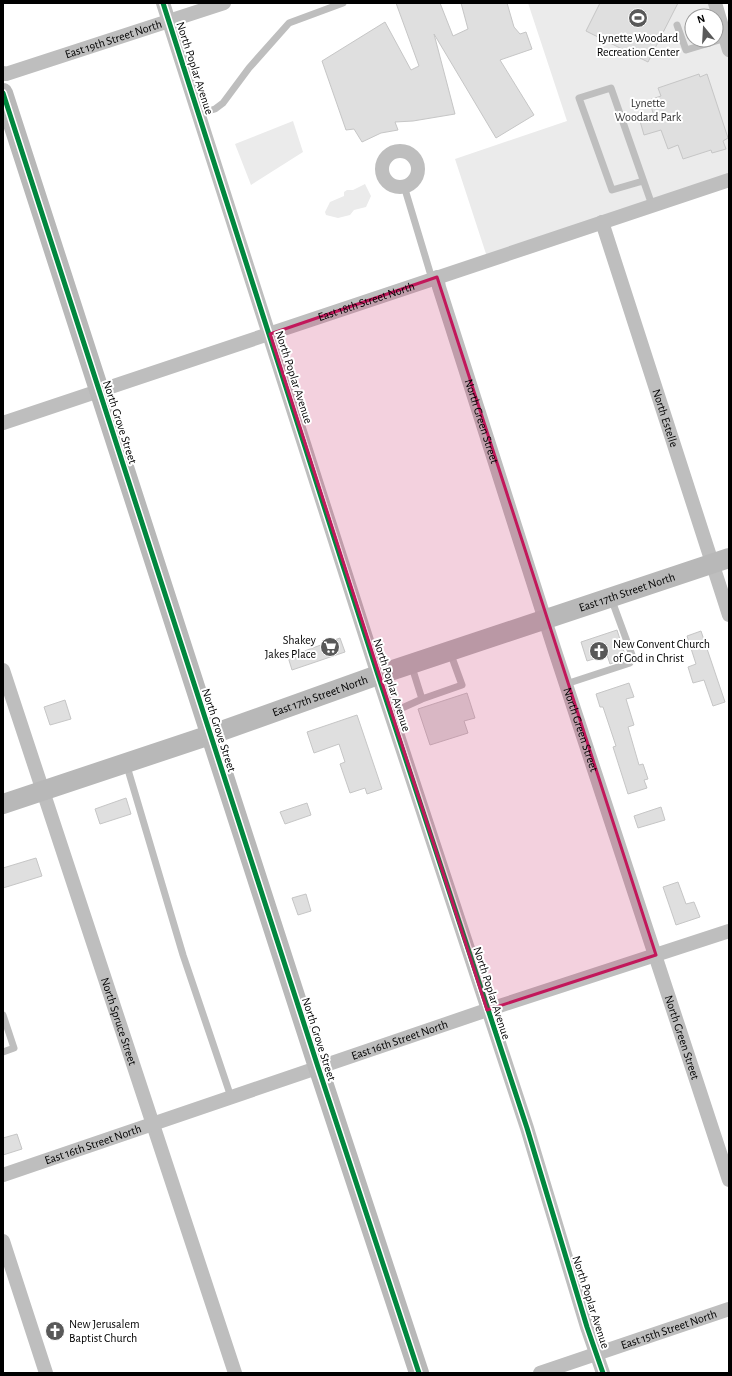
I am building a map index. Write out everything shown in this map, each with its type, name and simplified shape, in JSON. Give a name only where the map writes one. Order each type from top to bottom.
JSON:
[{"type":"street","name":"North Poplar Avenue","points":[[163,3],[378,675],[527,1128],[603,1373]]},
{"type":"street","name":"East 19th Street North","points":[[3,73],[6,74],[224,3]]},
{"type":"street","points":[[715,3],[727,44]]},
{"type":"street","name":"North Grove Street","points":[[3,93],[318,1068],[419,1373]]},
{"type":"street","name":"East 18th Street North","points":[[3,423],[729,180]]},
{"type":"street","name":"North Estelle","points":[[602,222],[721,561],[729,615]]},
{"type":"street","name":"North Green Street","points":[[435,278],[545,620],[729,1180]]},
{"type":"street","name":"East 17th Street North","points":[[3,804],[210,735],[378,675],[721,561]]},
{"type":"street","name":"North Spruce Street","points":[[3,670],[234,1373]]},
{"type":"street","name":"East 16th Street North","points":[[3,1175],[487,1010],[729,932]]},
{"type":"street","points":[[3,1242],[46,1373]]},
{"type":"street","name":"East 15th Street North","points":[[540,1373],[729,1309]]},
{"type":"lane","points":[[198,114],[215,109],[223,103],[249,68],[289,23],[343,3]]},
{"type":"lane","points":[[677,25],[686,50],[727,44]]},
{"type":"lane","points":[[643,181],[612,190],[579,98],[611,88],[652,205]]},
{"type":"lane","points":[[404,186],[435,278]]},
{"type":"lane","points":[[566,684],[630,663],[632,656],[611,598]]},
{"type":"lane","points":[[391,713],[422,699],[462,685],[450,651]]},
{"type":"lane","points":[[411,664],[422,699]]},
{"type":"lane","points":[[126,763],[183,955],[231,1097]]},
{"type":"lane","points":[[3,1015],[14,1048],[3,1052]]},
{"type":"highlighted area","points":[[437,277],[656,955],[487,1010],[270,334]]},
{"type":"green space","name":"Lynette Woodard Park","points":[[528,3],[714,3],[716,8],[684,8],[684,48],[724,48],[724,32],[729,47],[729,180],[488,260],[455,159],[567,121]]},
{"type":"green space","points":[[293,121],[303,152],[251,185],[235,144]]},
{"type":"green space","points":[[365,184],[371,196],[366,207],[354,210],[350,215],[338,218],[326,215],[325,212],[330,202],[344,196],[344,192],[347,190],[353,190]]},
{"type":"building","points":[[396,3],[440,3],[453,36],[468,29],[461,3],[507,3],[514,27],[520,34],[526,32],[532,49],[500,60],[534,115],[496,138],[434,34],[455,114],[413,121],[395,122],[398,130],[381,133],[362,142],[354,129],[346,130],[322,61],[385,22],[411,70],[419,66]]},
{"type":"building","points":[[600,3],[678,3],[648,62],[586,31]]},
{"type":"building","points":[[699,74],[700,77],[707,74],[728,138],[723,141],[726,149],[712,153],[711,150],[683,159],[678,145],[668,149],[661,130],[644,135],[640,121],[654,116],[649,100],[661,96],[658,88]]},
{"type":"building","points":[[617,630],[626,658],[610,664],[607,655],[587,661],[581,642]]},
{"type":"building","points":[[701,631],[725,702],[713,706],[704,680],[693,683],[688,667],[696,664],[687,636]]},
{"type":"building","points":[[340,638],[345,652],[292,670],[288,657]]},
{"type":"building","points":[[629,683],[634,697],[626,699],[634,725],[628,727],[639,765],[643,764],[648,779],[644,780],[647,788],[628,794],[613,747],[616,746],[603,707],[600,707],[596,694]]},
{"type":"building","points":[[467,693],[475,718],[464,721],[468,733],[430,745],[418,709]]},
{"type":"building","points":[[65,700],[71,719],[50,725],[44,707]]},
{"type":"building","points":[[357,715],[382,789],[367,794],[365,788],[350,793],[340,764],[345,762],[339,744],[314,753],[307,732]]},
{"type":"building","points":[[126,798],[131,814],[100,824],[95,809]]},
{"type":"building","points":[[307,803],[311,815],[285,824],[280,812]]},
{"type":"building","points":[[661,807],[665,820],[638,828],[634,816]]},
{"type":"building","points":[[36,858],[42,876],[3,888],[3,868]]},
{"type":"building","points":[[678,882],[686,904],[694,902],[700,917],[676,925],[663,887]]},
{"type":"building","points":[[306,894],[311,911],[298,915],[292,898]]},
{"type":"building","points":[[17,1134],[22,1149],[3,1155],[3,1138]]},
{"type":"cycle path","points":[[163,3],[378,675],[527,1128],[587,1327],[603,1373]]},
{"type":"cycle path","points":[[3,93],[318,1067],[419,1373]]},
{"type":"place","name":"Lynette Woodard Recreation Center","points":[[638,18]]},
{"type":"place","name":"Shakey Jakes Place","points":[[330,647]]},
{"type":"place","name":"New Convent Church of God in Christ","points":[[599,651]]},
{"type":"place","name":"New Jerusalem Baptist Church","points":[[55,1331]]}]
